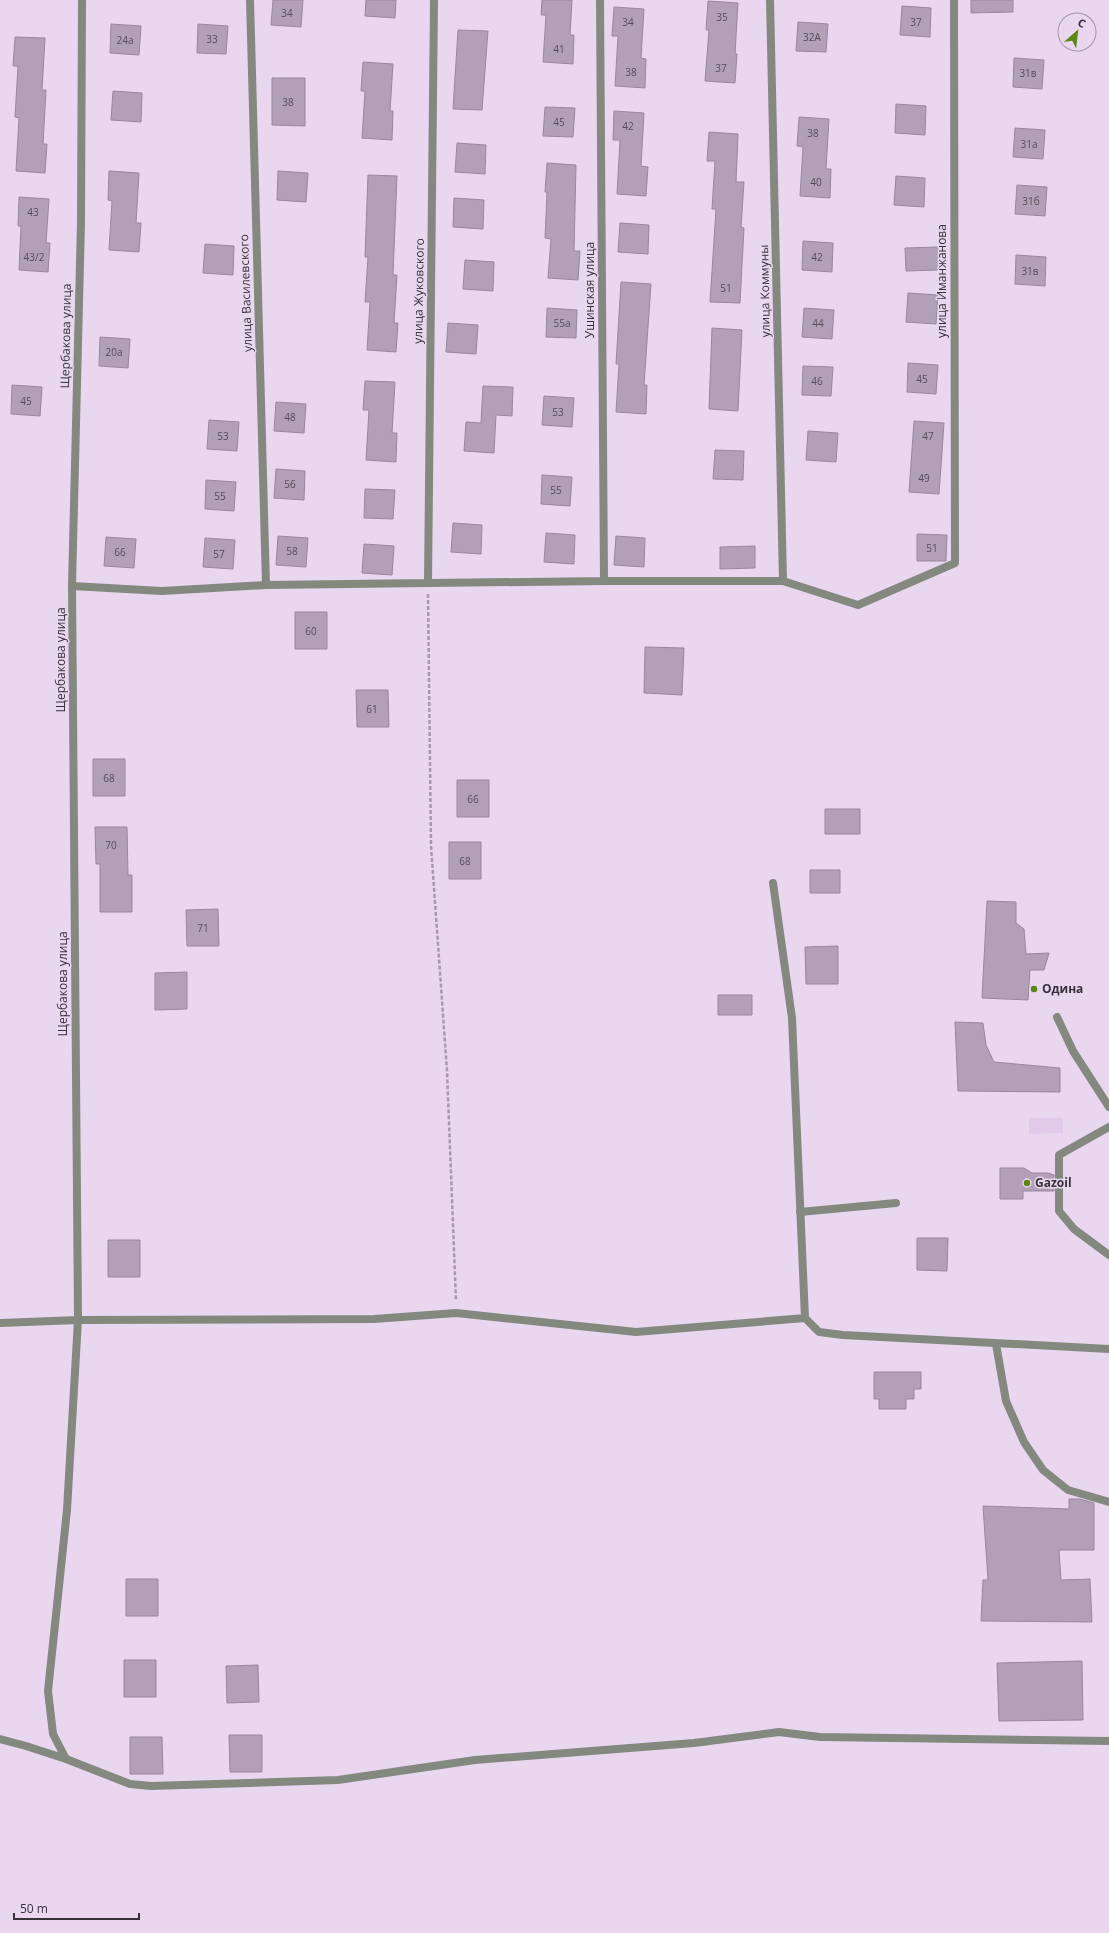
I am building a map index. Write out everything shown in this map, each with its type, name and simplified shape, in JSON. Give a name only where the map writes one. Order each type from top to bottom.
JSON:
[{"type":"street","name":"Щербакова улица","points":[[66,1759],[53,1734],[48,1691],[67,1510],[78,1320],[72,586],[81,222],[82,0]]},
{"type":"street","name":"улица Василевского","points":[[250,0],[266,585]]},
{"type":"street","name":"улица Жуковского","points":[[428,583],[434,0]]},
{"type":"street","name":"Ушинская улица","points":[[600,0],[604,581]]},
{"type":"street","name":"улица Коммуны","points":[[770,0],[783,581]]},
{"type":"street","name":"улица Иманжанова","points":[[783,581],[858,605],[955,563],[954,0]]},
{"type":"street","points":[[72,586],[162,591],[266,585],[604,581],[783,581]]},
{"type":"street","points":[[773,883],[792,1018],[805,1318],[819,1332],[842,1335],[996,1344],[1088,1346],[1109,1349]]},
{"type":"street","points":[[1057,1017],[1074,1051],[1109,1107]]},
{"type":"street","points":[[1109,1127],[1059,1155],[1060,1211],[1074,1229],[1109,1255]]},
{"type":"street","points":[[800,1212],[896,1202]]},
{"type":"street","points":[[0,1323],[78,1320],[374,1319],[456,1313],[636,1332],[805,1318]]},
{"type":"street","points":[[996,1344],[1006,1401],[1024,1442],[1043,1470],[1068,1490],[1109,1502]]},
{"type":"street","points":[[0,1739],[66,1759],[130,1784],[151,1786],[338,1780],[475,1760],[694,1743],[779,1732],[820,1737],[1109,1741]]},
{"type":"path","points":[[428,583],[431,846],[447,1071],[456,1313]]},
{"type":"shaded area","points":[[1029,1118],[1063,1118],[1063,1133],[1029,1134]]},
{"type":"building","points":[[273,0],[303,0],[301,27],[271,25]]},
{"type":"building","points":[[366,0],[396,0],[395,18],[365,16]]},
{"type":"building","points":[[542,0],[572,0],[570,35],[574,35],[573,64],[543,62],[546,15],[541,15]]},
{"type":"building","points":[[971,0],[1013,0],[1013,12],[971,13]]},
{"type":"building","points":[[708,1],[738,3],[735,83],[705,81],[709,30],[706,30]]},
{"type":"building","points":[[902,6],[931,8],[930,37],[900,35]]},
{"type":"building","points":[[614,7],[644,9],[641,58],[646,59],[645,88],[615,86],[618,36],[612,36]]},
{"type":"building","points":[[798,22],[828,24],[826,52],[796,51]]},
{"type":"building","points":[[111,24],[141,26],[139,55],[110,53]]},
{"type":"building","points":[[198,24],[228,26],[226,54],[197,53]]},
{"type":"building","points":[[458,30],[488,31],[482,110],[453,109]]},
{"type":"building","points":[[15,37],[45,38],[42,90],[46,90],[43,144],[47,144],[45,173],[16,171],[19,118],[15,117],[18,66],[13,66]]},
{"type":"building","points":[[1014,58],[1044,60],[1042,89],[1013,87]]},
{"type":"building","points":[[363,62],[393,64],[390,111],[393,111],[392,140],[362,138],[365,91],[361,91]]},
{"type":"building","points":[[272,78],[305,78],[305,126],[272,125]]},
{"type":"building","points":[[113,91],[142,93],[141,122],[111,120]]},
{"type":"building","points":[[896,104],[926,106],[925,135],[895,133]]},
{"type":"building","points":[[545,107],[575,108],[573,137],[543,136]]},
{"type":"building","points":[[614,111],[644,113],[641,166],[648,167],[646,196],[617,194],[620,140],[613,140]]},
{"type":"building","points":[[799,117],[829,119],[826,169],[831,169],[830,198],[800,196],[803,147],[797,146]]},
{"type":"building","points":[[1015,128],[1045,130],[1043,159],[1013,157]]},
{"type":"building","points":[[709,132],[738,134],[736,182],[744,182],[741,227],[744,228],[740,303],[710,302],[716,209],[712,209],[715,161],[707,161]]},
{"type":"building","points":[[457,143],[486,145],[485,174],[455,172]]},
{"type":"building","points":[[547,163],[576,165],[574,251],[580,251],[578,280],[548,278],[551,239],[545,238],[547,192],[545,192]]},
{"type":"building","points":[[109,171],[139,173],[136,223],[141,223],[139,252],[109,250],[112,201],[108,200]]},
{"type":"building","points":[[278,171],[308,173],[306,202],[277,200]]},
{"type":"building","points":[[368,175],[397,176],[393,275],[397,275],[394,323],[398,323],[396,352],[367,350],[370,302],[365,302],[368,257],[365,257]]},
{"type":"building","points":[[896,176],[925,178],[924,207],[894,205]]},
{"type":"building","points":[[1017,185],[1047,187],[1045,216],[1015,214]]},
{"type":"building","points":[[19,197],[49,199],[46,243],[50,243],[48,272],[19,270],[21,226],[18,226]]},
{"type":"building","points":[[454,198],[484,200],[483,229],[453,227]]},
{"type":"building","points":[[620,223],[649,225],[648,254],[618,252]]},
{"type":"building","points":[[803,241],[833,243],[832,272],[802,270]]},
{"type":"building","points":[[205,244],[234,246],[233,275],[203,273]]},
{"type":"building","points":[[938,247],[938,270],[906,271],[905,248]]},
{"type":"building","points":[[1016,255],[1046,257],[1045,286],[1015,284]]},
{"type":"building","points":[[465,260],[494,262],[493,291],[463,289]]},
{"type":"building","points":[[621,282],[651,284],[644,385],[647,385],[646,414],[616,412],[619,364],[616,364]]},
{"type":"building","points":[[908,293],[938,295],[936,324],[906,322]]},
{"type":"building","points":[[547,308],[577,310],[576,338],[546,337]]},
{"type":"building","points":[[804,308],[834,310],[832,339],[802,337]]},
{"type":"building","points":[[448,323],[478,325],[476,354],[446,352]]},
{"type":"building","points":[[712,328],[742,330],[738,411],[709,409]]},
{"type":"building","points":[[100,337],[130,339],[128,368],[99,366]]},
{"type":"building","points":[[908,363],[938,365],[936,394],[907,392]]},
{"type":"building","points":[[803,366],[833,367],[831,396],[802,395]]},
{"type":"building","points":[[365,381],[395,382],[392,433],[397,433],[396,462],[366,460],[369,410],[363,410]]},
{"type":"building","points":[[12,385],[42,387],[40,416],[11,414]]},
{"type":"building","points":[[483,386],[513,387],[512,416],[496,415],[494,453],[464,451],[466,422],[481,423]]},
{"type":"building","points":[[544,396],[574,398],[572,427],[542,425]]},
{"type":"building","points":[[276,402],[306,404],[304,433],[274,431]]},
{"type":"building","points":[[209,420],[239,422],[237,451],[207,449]]},
{"type":"building","points":[[914,421],[944,423],[939,494],[909,492]]},
{"type":"building","points":[[808,431],[838,433],[836,462],[806,460]]},
{"type":"building","points":[[715,450],[744,451],[743,480],[713,479]]},
{"type":"building","points":[[276,469],[305,471],[304,500],[274,498]]},
{"type":"building","points":[[542,475],[572,477],[570,506],[541,504]]},
{"type":"building","points":[[206,480],[236,482],[234,511],[205,509]]},
{"type":"building","points":[[365,489],[395,490],[393,519],[364,518]]},
{"type":"building","points":[[453,523],[482,525],[481,554],[451,552]]},
{"type":"building","points":[[546,533],[575,535],[574,564],[544,562]]},
{"type":"building","points":[[917,534],[947,535],[946,561],[917,561]]},
{"type":"building","points":[[278,536],[308,538],[306,567],[276,565]]},
{"type":"building","points":[[616,536],[645,538],[644,567],[614,565]]},
{"type":"building","points":[[106,537],[136,539],[134,568],[104,566]]},
{"type":"building","points":[[205,538],[235,540],[233,569],[203,567]]},
{"type":"building","points":[[364,544],[394,546],[392,575],[362,573]]},
{"type":"building","points":[[755,546],[755,568],[720,569],[720,547]]},
{"type":"building","points":[[295,612],[327,612],[327,649],[295,649]]},
{"type":"building","points":[[645,647],[684,648],[682,695],[644,693]]},
{"type":"building","points":[[356,690],[388,690],[389,727],[357,727]]},
{"type":"building","points":[[93,759],[125,759],[125,796],[93,796]]},
{"type":"building","points":[[457,780],[489,780],[489,817],[457,817]]},
{"type":"building","points":[[825,809],[860,809],[860,834],[825,834]]},
{"type":"building","points":[[95,827],[127,827],[128,875],[132,875],[132,912],[100,912],[100,864],[96,864]]},
{"type":"building","points":[[449,842],[481,842],[481,879],[449,879]]},
{"type":"building","points":[[810,870],[840,870],[840,893],[810,893]]},
{"type":"building","points":[[987,901],[1016,902],[1016,923],[1024,929],[1026,954],[1049,953],[1044,970],[1030,970],[1028,1000],[982,998]]},
{"type":"building","points":[[218,909],[219,946],[187,946],[186,910]]},
{"type":"building","points":[[838,946],[838,984],[806,984],[805,947]]},
{"type":"building","points":[[187,972],[187,1009],[155,1010],[155,973]]},
{"type":"building","points":[[718,995],[752,995],[752,1015],[718,1015]]},
{"type":"building","points":[[955,1022],[983,1023],[986,1045],[994,1062],[1060,1068],[1060,1092],[958,1091]]},
{"type":"building","name":"Gazoil","points":[[1000,1168],[1024,1168],[1032,1173],[1048,1173],[1054,1175],[1054,1191],[1023,1191],[1023,1199],[1000,1199]]},
{"type":"building","points":[[917,1238],[948,1238],[947,1271],[917,1270]]},
{"type":"building","points":[[108,1240],[140,1240],[140,1277],[108,1277]]},
{"type":"building","points":[[874,1372],[921,1372],[921,1389],[914,1389],[914,1399],[906,1399],[906,1409],[879,1409],[879,1399],[874,1399]]},
{"type":"building","points":[[1069,1499],[1080,1499],[1094,1503],[1094,1550],[1059,1550],[1061,1580],[1090,1579],[1092,1622],[981,1621],[983,1580],[988,1580],[983,1506],[1069,1509]]},
{"type":"building","points":[[126,1579],[158,1579],[158,1616],[126,1616]]},
{"type":"building","points":[[124,1660],[156,1660],[156,1697],[124,1697]]},
{"type":"building","points":[[1082,1661],[1083,1720],[999,1721],[997,1663]]},
{"type":"building","points":[[258,1665],[259,1702],[227,1703],[226,1666]]},
{"type":"building","points":[[229,1735],[262,1735],[262,1772],[230,1772]]},
{"type":"building","points":[[130,1737],[162,1737],[163,1774],[130,1774]]},
{"type":"place","name":"Одина","points":[[1034,989]]},
{"type":"place","name":"Gazoil","points":[[1027,1183]]}]
